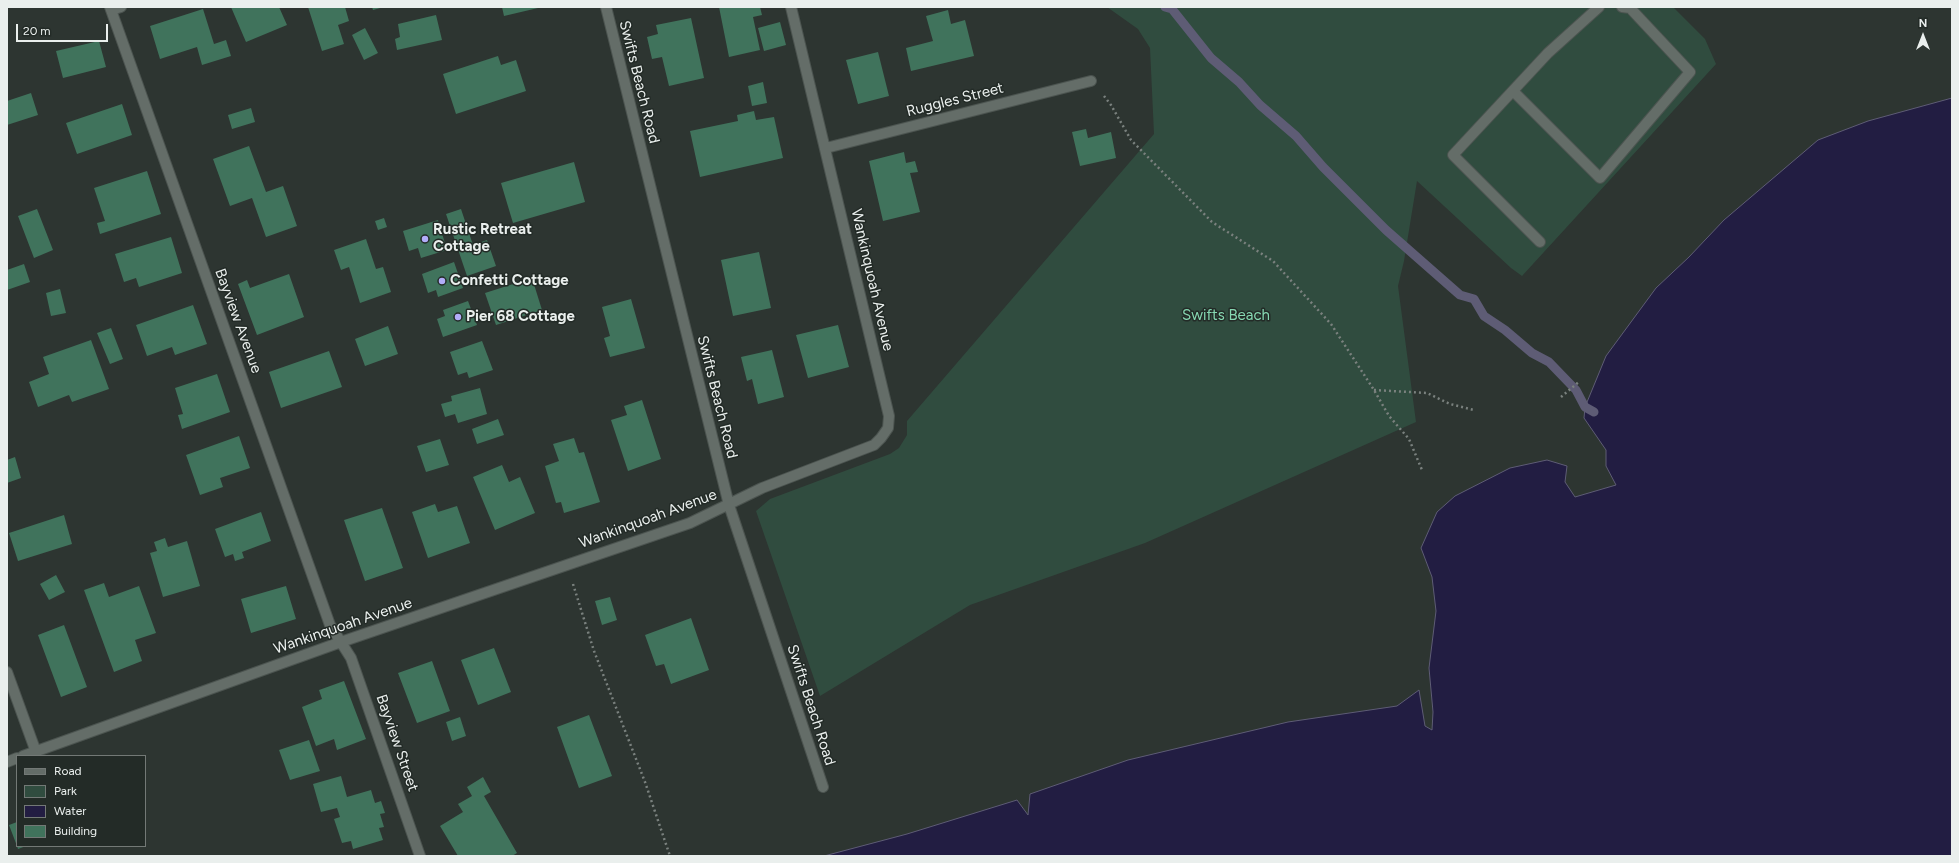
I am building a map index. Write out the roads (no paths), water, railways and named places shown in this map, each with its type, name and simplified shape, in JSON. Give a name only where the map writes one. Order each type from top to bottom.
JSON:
[{"type":"street","name":"Swifts Beach Road","points":[[606,7],[729,505],[823,787]]},
{"type":"street","name":"Wankinquoah Avenue","points":[[26,755],[341,642],[690,522],[729,505],[762,488],[874,445],[882,438],[890,422],[826,148],[791,7]]},
{"type":"street","points":[[1540,242],[1453,155],[1548,53],[1599,7]]},
{"type":"street","points":[[1513,91],[1600,178],[1690,72],[1630,8],[1622,7]]},
{"type":"street","name":"Bayview Avenue","points":[[114,8],[330,624],[341,642]]},
{"type":"street","name":"Ruggles Street","points":[[826,148],[1091,81]]},
{"type":"street","name":"Bayview Street","points":[[341,642],[351,658],[420,856]]},
{"type":"street","points":[[7,672],[36,752]]},
{"type":"water","points":[[1952,98],[1952,856],[824,856],[907,834],[1017,800],[1028,815],[1030,794],[1128,760],[1288,722],[1397,706],[1419,690],[1425,726],[1432,730],[1433,712],[1429,668],[1436,611],[1432,577],[1421,548],[1437,512],[1455,496],[1510,468],[1547,460],[1567,466],[1565,482],[1575,497],[1616,485],[1606,466],[1606,450],[1584,418],[1585,407],[1606,356],[1656,288],[1689,257],[1724,220],[1818,140],[1868,121]]},
{"type":"waterway","points":[[1165,7],[1172,9],[1211,58],[1239,82],[1260,105],[1296,136],[1323,167],[1386,230],[1460,295],[1474,299],[1484,316],[1505,330],[1532,353],[1549,362],[1576,390],[1585,407],[1594,412]]},
{"type":"place","name":"Rustic Retreat Cottage","points":[[425,239]]},
{"type":"place","name":"Confetti Cottage","points":[[442,281]]},
{"type":"place","name":"Pier 68 Cottage","points":[[458,317]]},
{"type":"park label","name":"Swifts Beach","points":[[1226,316]]}]
